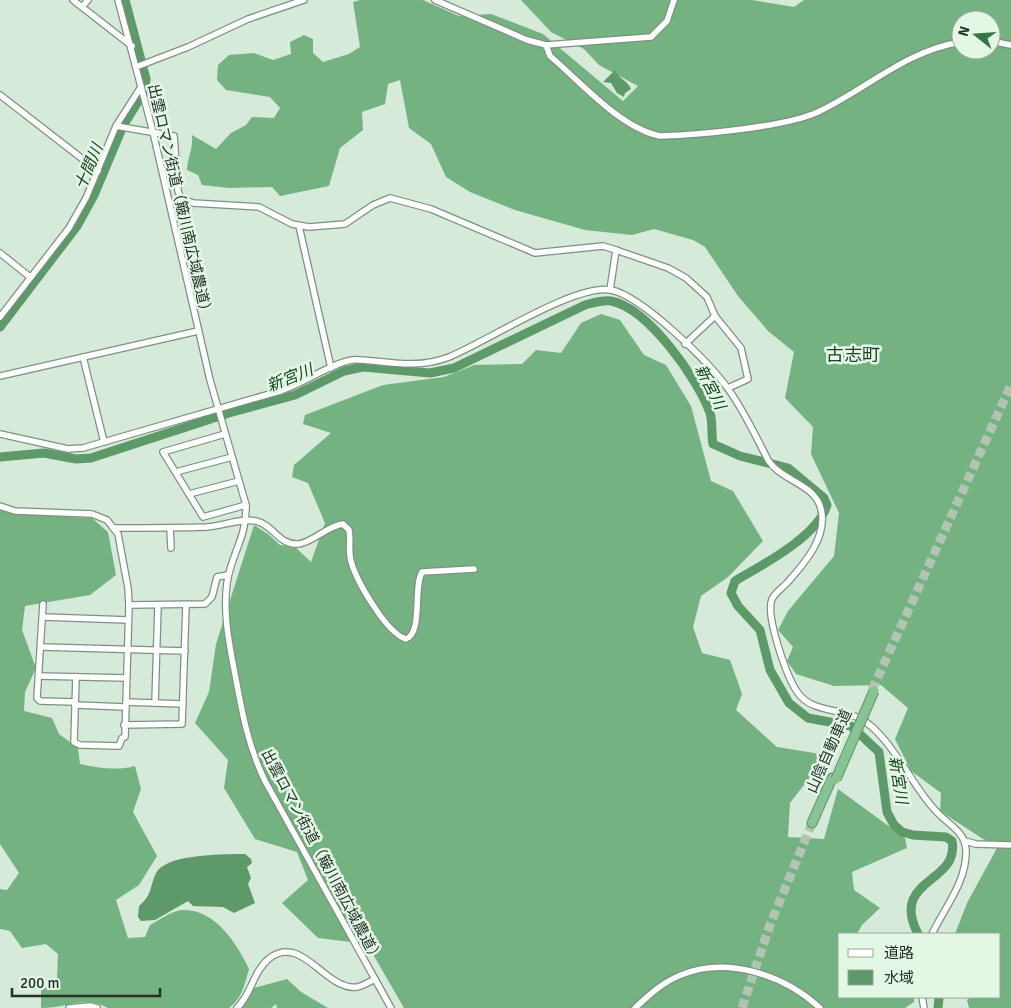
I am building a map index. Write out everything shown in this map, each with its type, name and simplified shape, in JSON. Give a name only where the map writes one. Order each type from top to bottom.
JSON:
[{"type":"highway","name":"山陰自動車道","points":[[814,824],[873,691]]},
{"type":"street","points":[[73,0],[132,46]]},
{"type":"street","points":[[82,8],[88,0]]},
{"type":"street","name":"出雲ロマン街道（簸川南広域農道）","points":[[118,0],[132,46],[153,132],[218,411],[246,505],[247,520],[243,538],[228,575],[224,610],[249,746],[265,781],[391,1008]]},
{"type":"street","points":[[136,67],[188,47],[248,20],[304,0]]},
{"type":"street","points":[[435,0],[527,40],[546,45],[651,37],[667,21],[674,0]]},
{"type":"street","points":[[546,45],[550,56],[624,120],[646,133],[660,136],[754,126],[805,117],[828,106],[911,57],[951,44]]},
{"type":"street","points":[[0,317],[68,228],[98,172],[116,126],[141,87]]},
{"type":"street","points":[[0,96],[98,172]]},
{"type":"street","points":[[116,126],[174,136],[178,191],[182,198],[193,203],[260,207],[299,226],[345,224],[373,205],[390,198],[431,209],[535,253],[603,246],[668,268],[686,278],[707,297],[715,316],[741,348],[748,379],[728,388]]},
{"type":"street","points":[[299,226],[331,368]]},
{"type":"street","points":[[610,290],[616,250]]},
{"type":"street","points":[[0,253],[30,277]]},
{"type":"street","points":[[0,434],[68,449],[82,448],[218,411],[283,390],[331,368],[354,360],[420,366],[434,362],[466,350],[581,292],[610,290],[634,299],[648,309],[685,344],[728,388],[772,467],[812,492],[821,507],[823,526],[820,537],[793,576],[775,594],[770,608],[785,667],[795,689],[808,704],[842,712],[867,723],[894,754],[917,788],[940,816],[957,829],[965,841],[963,875],[933,933]]},
{"type":"street","points":[[685,344],[715,316]]},
{"type":"street","points":[[0,376],[198,331]]},
{"type":"street","points":[[84,357],[104,442]]},
{"type":"street","points":[[225,434],[163,452],[203,517],[246,505]]},
{"type":"street","points":[[176,472],[232,457]]},
{"type":"street","points":[[189,494],[239,481]]},
{"type":"street","points":[[0,506],[15,511],[92,514],[107,520],[115,528],[128,588],[124,725],[126,737],[122,738],[119,746],[80,745],[74,742],[76,677]]},
{"type":"street","points":[[115,528],[214,526],[238,520],[247,520],[264,524],[280,539],[296,544],[304,543],[335,525],[343,524],[347,526],[351,537],[350,559],[356,572],[376,609],[403,638],[410,637],[416,622],[418,592],[422,572],[474,569]]},
{"type":"street","points":[[170,528],[171,548]]},
{"type":"street","points":[[128,605],[209,602],[217,577],[228,575]]},
{"type":"street","points":[[43,604],[37,698],[40,701],[75,704],[183,704]]},
{"type":"street","points":[[124,725],[179,726],[183,721],[186,604]]},
{"type":"street","points":[[155,703],[158,605]]},
{"type":"street","points":[[43,617],[128,620]]},
{"type":"street","points":[[41,647],[185,651]]},
{"type":"street","points":[[39,676],[126,678]]},
{"type":"street","points":[[965,841],[976,844],[1011,845]]},
{"type":"street","points":[[236,1008],[244,1000],[259,970],[268,959],[281,952],[289,952],[299,956],[342,985],[357,987],[374,979]]},
{"type":"street","points":[[635,1008],[666,983],[682,974],[721,968],[750,971],[768,976],[798,991],[820,1008]]},
{"type":"street","points":[[69,1008],[90,1006],[97,1008]]},
{"type":"shaded area","points":[[360,0],[423,0],[459,16],[491,14],[543,34],[623,101],[638,86],[599,65],[584,49],[551,32],[521,0],[752,0],[794,7],[804,0],[1011,0],[1011,1008],[969,1008],[967,1000],[969,998],[1001,998],[1001,933],[955,933],[967,903],[997,848],[940,811],[941,793],[911,771],[895,739],[908,708],[881,685],[834,686],[796,674],[787,661],[793,647],[778,630],[788,611],[834,556],[839,513],[811,454],[813,427],[785,398],[794,352],[768,331],[738,296],[705,247],[693,240],[654,229],[632,235],[585,230],[515,210],[470,192],[446,177],[431,144],[409,128],[400,80],[388,84],[385,104],[362,112],[363,130],[340,148],[329,186],[280,196],[272,187],[229,188],[202,185],[198,175],[187,170],[192,135],[216,149],[231,133],[246,125],[252,117],[274,118],[280,108],[270,97],[226,90],[217,80],[218,65],[229,55],[254,53],[273,60],[291,54],[290,42],[304,35],[313,39],[313,53],[323,62],[349,54],[360,47],[353,2]]},
{"type":"shaded area","points":[[601,314],[620,320],[644,355],[666,365],[691,406],[711,481],[733,491],[763,541],[728,577],[701,596],[693,627],[702,653],[730,660],[742,694],[736,710],[777,747],[827,755],[790,803],[788,837],[824,839],[838,789],[905,838],[907,848],[852,872],[854,890],[880,908],[862,925],[858,933],[838,933],[838,998],[914,998],[914,1002],[905,1008],[404,1008],[367,944],[318,938],[282,903],[308,880],[297,852],[255,839],[224,788],[228,760],[195,723],[209,692],[216,644],[254,525],[280,545],[295,547],[311,562],[325,523],[308,483],[292,477],[294,465],[331,433],[303,424],[305,415],[383,385],[444,377],[474,365],[522,364],[536,350],[561,353],[581,323]]},
{"type":"shaded area","points":[[0,509],[14,514],[92,518],[108,532],[116,575],[90,595],[25,606],[22,630],[36,668],[25,692],[24,711],[52,718],[59,734],[78,748],[80,764],[108,768],[135,766],[141,789],[133,812],[157,856],[139,885],[116,900],[128,938],[145,937],[150,925],[182,910],[194,911],[214,921],[231,938],[249,969],[240,995],[229,1008],[108,1008],[99,1004],[82,1002],[41,1008],[41,991],[57,980],[58,954],[46,944],[22,948],[10,931],[0,929],[0,889],[7,890],[19,873],[0,844]]},
{"type":"shaded area","points":[[287,979],[301,992],[328,1008],[277,1008],[276,1004],[271,1008],[242,1008],[254,988]]},
{"type":"water","points":[[615,70],[631,89],[625,93],[624,97],[617,93],[611,83],[603,82]]},
{"type":"water","points":[[245,854],[251,859],[252,863],[247,867],[251,878],[248,884],[255,903],[234,913],[223,907],[193,906],[188,901],[155,920],[141,921],[138,917],[139,906],[149,894],[156,873],[161,867],[180,859],[191,857]]},
{"type":"waterway","name":"十間川","points":[[0,327],[77,226],[94,195],[123,126],[144,92],[146,79],[125,0]]},
{"type":"waterway","name":"新宮川","points":[[0,457],[44,453],[76,459],[91,458],[229,413],[295,395],[344,371],[363,367],[430,373],[454,368],[585,305],[611,301],[625,306],[640,317],[670,347],[695,382],[710,413],[713,444],[740,456],[788,468],[824,498],[827,505],[821,517],[812,528],[787,549],[735,581],[731,593],[738,606],[760,630],[770,670],[789,703],[808,718],[851,726],[879,752],[887,812],[894,825],[902,832],[913,835],[946,837],[952,841],[952,855],[946,866],[918,891],[912,902],[911,916],[918,933]]},
{"type":"waterway","name":"新宮川","points":[[938,1008],[939,998]]},
{"type":"tunnel","points":[[872,690],[1011,385]]},
{"type":"tunnel","points":[[742,1008],[770,925],[812,823]]},
{"type":"district","name":"古志町","points":[[853,355]]}]
